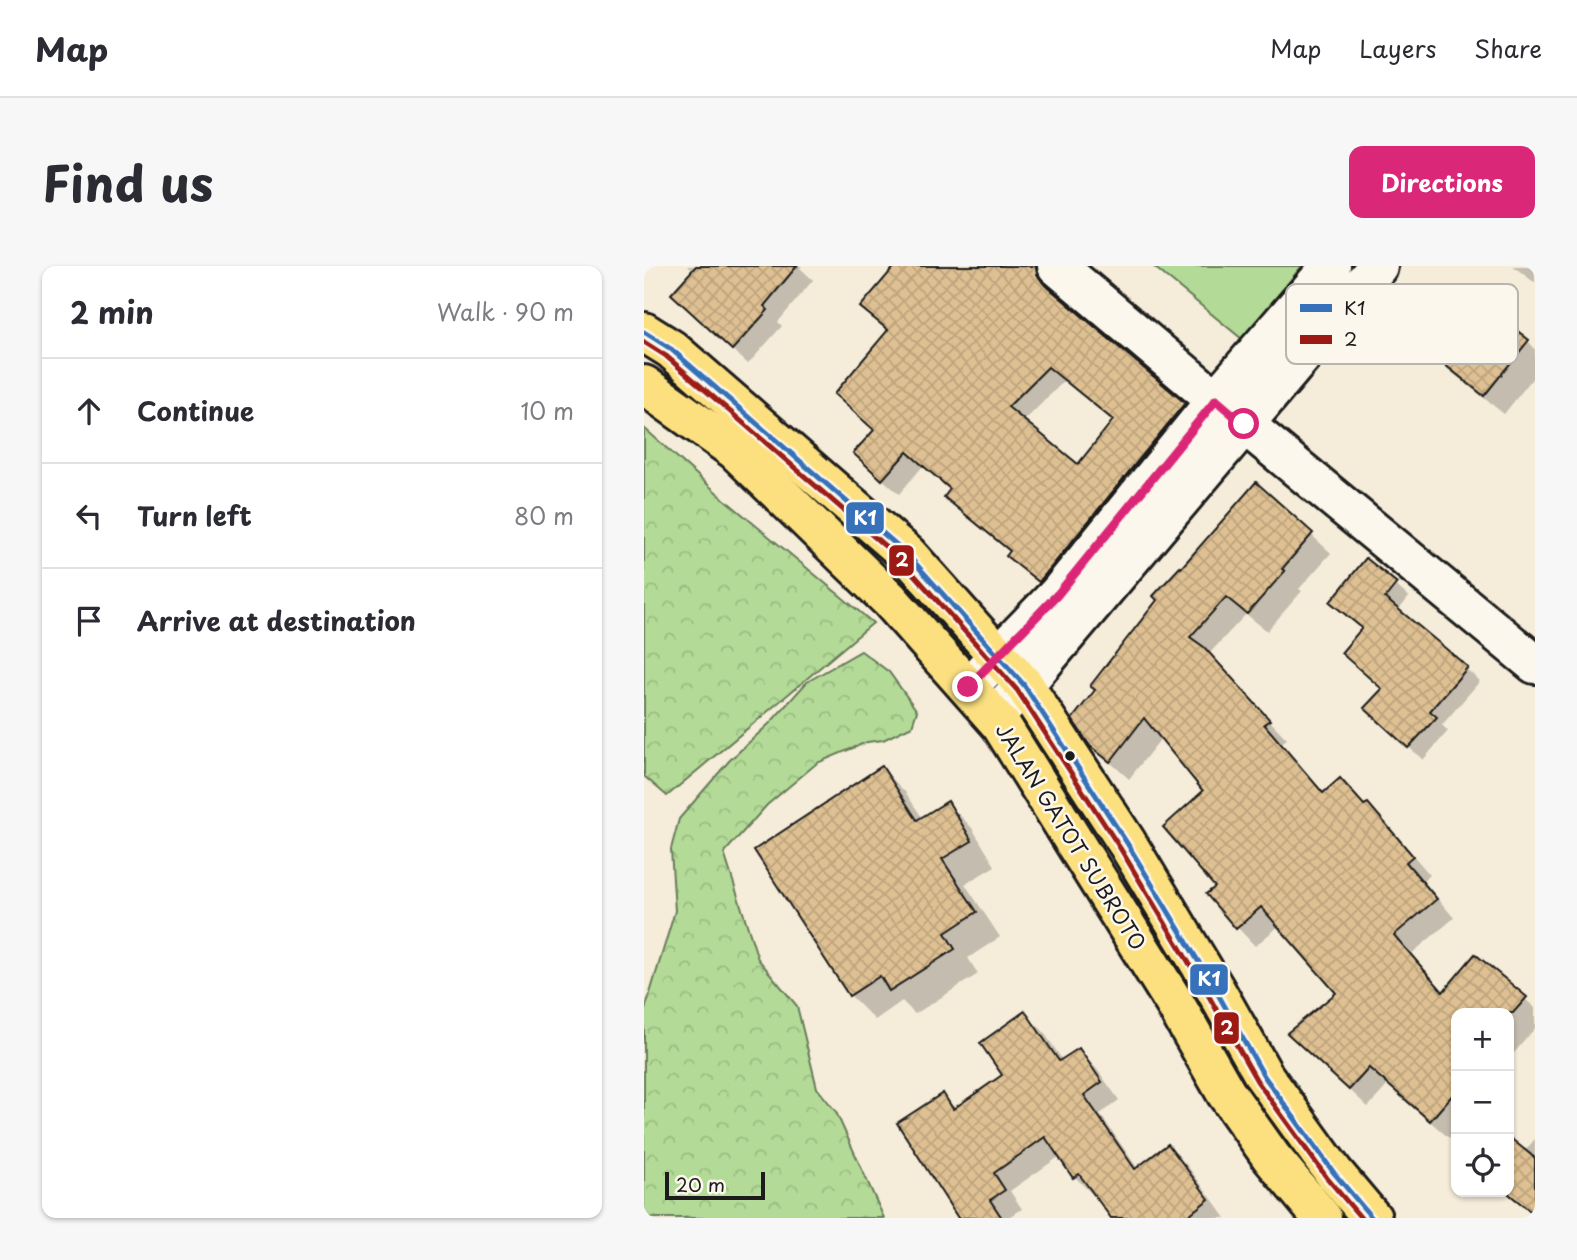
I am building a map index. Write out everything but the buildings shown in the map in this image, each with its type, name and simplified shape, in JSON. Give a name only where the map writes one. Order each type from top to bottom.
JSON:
[{"type":"highway","name":"JALAN GATOT SUBROTO","points":[[644,332],[671,349],[907,554],[1024,685],[1127,843],[1264,1076],[1334,1173],[1371,1218]]},
{"type":"highway","name":"JALAN GATOT SUBROTO","points":[[644,385],[735,450],[890,600],[994,716],[1140,946],[1226,1093],[1272,1158],[1322,1218]]},
{"type":"street","points":[[1057,266],[1535,664]]},
{"type":"street","points":[[968,687],[1230,412],[1286,346]]},
{"type":"street","points":[[994,716],[1024,685],[1230,412]]},
{"type":"green space","points":[[1153,266],[1302,266],[1242,339]]},
{"type":"green space","points":[[644,428],[724,499],[873,623],[667,796],[644,776]]},
{"type":"green space","points":[[861,651],[889,672],[917,711],[912,726],[883,740],[867,742],[817,763],[767,805],[724,853],[758,959],[797,1006],[817,1088],[836,1112],[884,1218],[644,1218],[644,1013],[675,911],[671,849],[679,819],[729,761],[771,722],[807,682]]},
{"type":"transit line","name":"K1","points":[[644,332],[671,349],[907,554],[1024,685],[1127,843],[1264,1076],[1334,1173],[1372,1218]]},
{"type":"transit line","name":"2","points":[[644,342],[666,356],[901,560],[1017,690],[1120,848],[1257,1081],[1327,1178],[1361,1218]]},
{"type":"route","points":[[968,687],[1058,594],[1216,400],[1244,424]]}]
